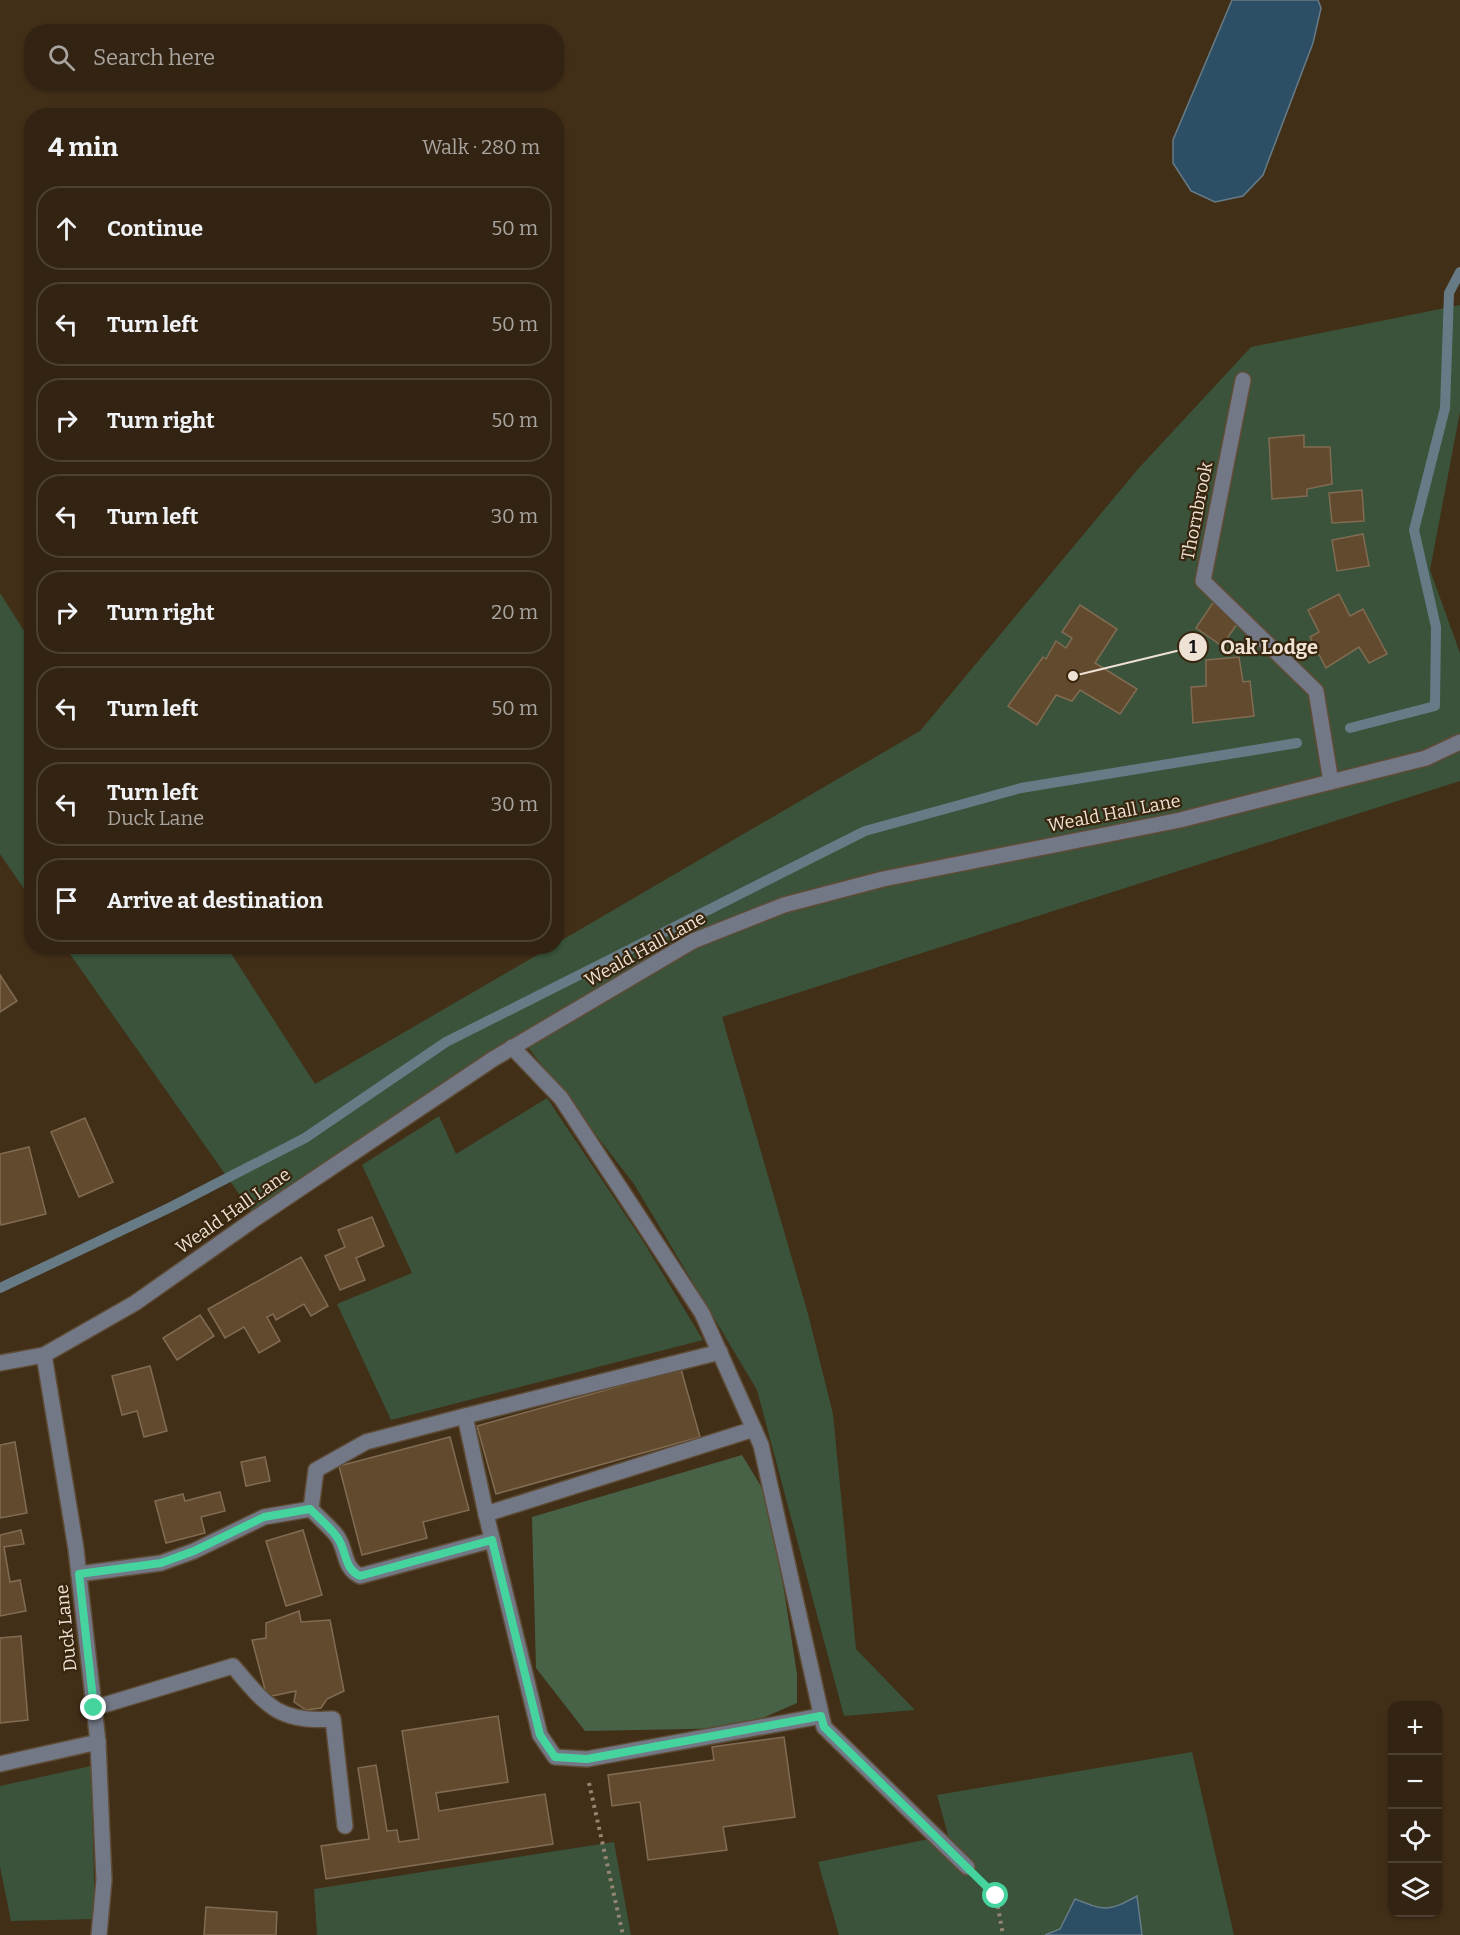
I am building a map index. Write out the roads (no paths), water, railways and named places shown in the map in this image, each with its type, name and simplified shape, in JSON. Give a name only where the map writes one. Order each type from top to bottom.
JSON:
[{"type":"street","name":"Thornbrook","points":[[1243,380],[1203,581],[1316,691],[1331,782]]},
{"type":"street","name":"Weald Hall Lane","points":[[0,1363],[44,1355],[135,1303],[512,1047],[693,941],[784,905],[883,879],[1180,820],[1426,758],[1460,742]]},
{"type":"street","points":[[512,1047],[561,1098],[702,1313],[720,1352],[761,1444],[824,1727],[967,1867]]},
{"type":"street","points":[[310,1509],[316,1470],[366,1442],[720,1352]]},
{"type":"street","name":"Duck Lane","points":[[44,1355],[79,1574],[98,1742],[104,1880],[99,1935]]},
{"type":"street","points":[[465,1416],[492,1540],[540,1735],[555,1757],[587,1759],[821,1716]]},
{"type":"street","points":[[486,1514],[754,1429]]},
{"type":"street","points":[[79,1574],[161,1563],[194,1551],[264,1517],[310,1509]]},
{"type":"street","points":[[310,1509],[339,1538],[345,1558],[353,1573],[360,1576],[492,1540]]},
{"type":"street","points":[[94,1708],[232,1666],[277,1712],[310,1721],[333,1719],[345,1826]]},
{"type":"street","points":[[0,1764],[98,1742]]},
{"type":"water","points":[[1232,0],[1318,0],[1321,8],[1313,43],[1263,175],[1243,196],[1215,202],[1191,191],[1173,163],[1173,140]]},
{"type":"water","points":[[1137,1896],[1142,1935],[1045,1935],[1060,1929],[1075,1899],[1106,1908],[1119,1905]]},
{"type":"waterway","points":[[1350,728],[1435,706],[1436,627],[1414,530],[1445,408],[1449,293],[1460,272]]},
{"type":"waterway","points":[[0,1288],[169,1208],[305,1138],[446,1042],[865,831],[1021,788],[1297,743]]},
{"type":"place","name":"Oak Lodge","points":[[1073,676]]}]
